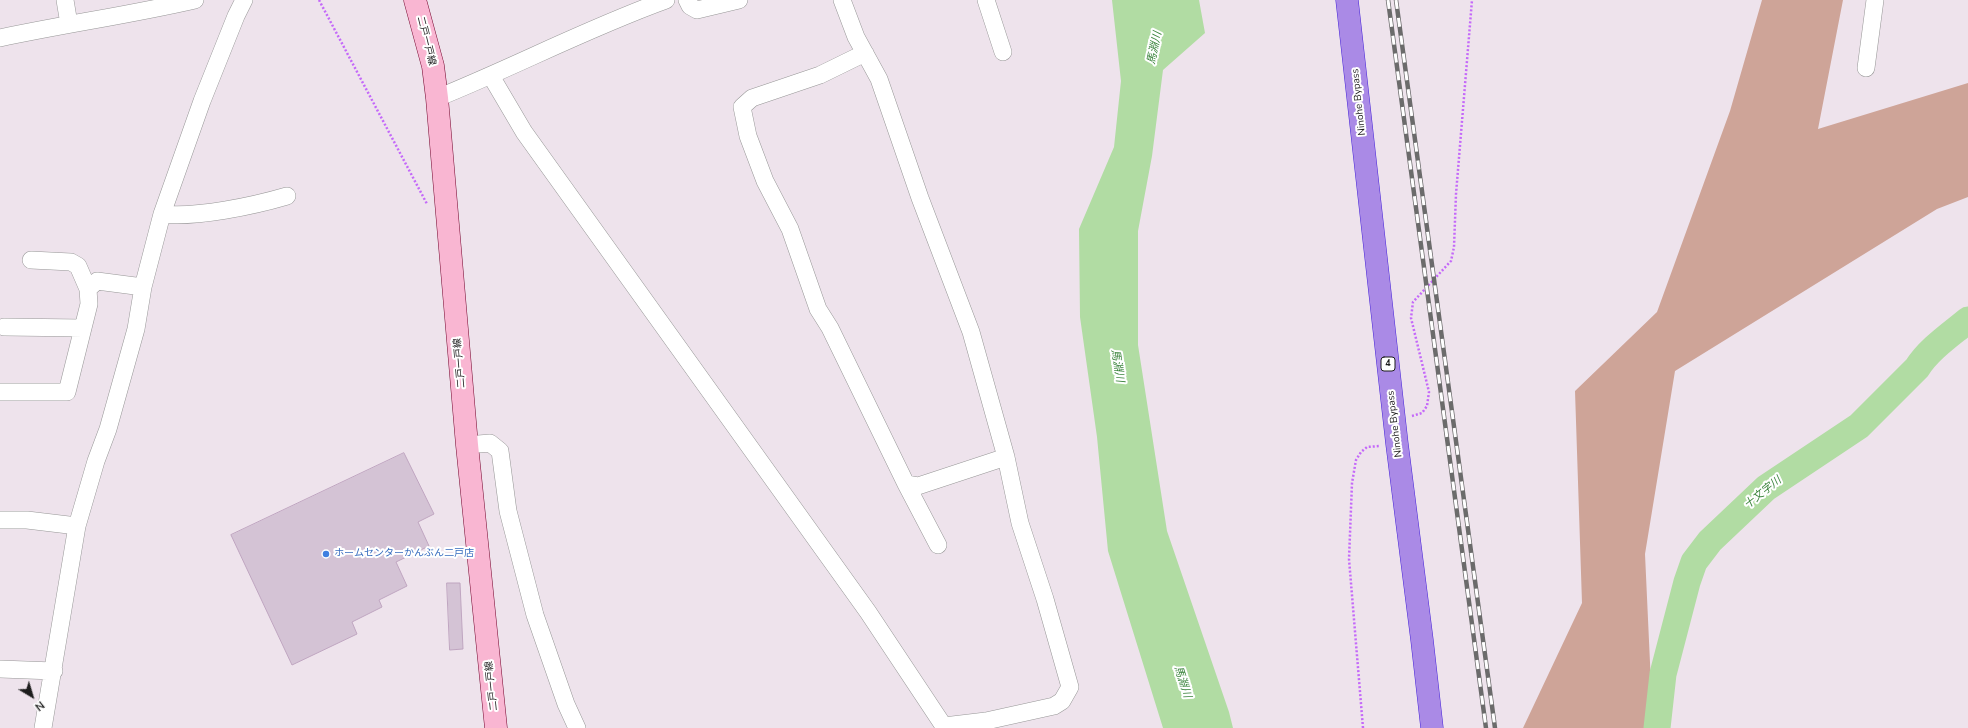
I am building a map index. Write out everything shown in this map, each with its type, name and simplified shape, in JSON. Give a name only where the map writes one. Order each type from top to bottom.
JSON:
[{"type":"highway","name":"Ninohe Bypass","points":[[1347,0],[1394,422],[1432,728]]},
{"type":"main road","name":"二戸一戸線","points":[[415,0],[432,66],[437,98],[467,445],[496,728]]},
{"type":"street","points":[[65,0],[69,24]]},
{"type":"street","points":[[0,38],[69,24],[131,14],[195,0]]},
{"type":"street","points":[[43,728],[54,672],[77,526],[96,461],[108,429],[136,329],[143,287],[162,214],[202,101],[236,16],[244,0]]},
{"type":"street","points":[[437,98],[491,76],[624,15],[666,0]]},
{"type":"street","points":[[687,0],[690,6],[697,10],[739,0]]},
{"type":"street","points":[[491,76],[533,145],[868,612],[944,727],[986,721],[1054,706],[1062,701],[1070,687],[1045,599],[1020,523],[1006,457],[971,332],[920,198],[879,79],[856,37],[842,0]]},
{"type":"street","points":[[986,0],[1003,52]]},
{"type":"street","points":[[1866,68],[1875,0]]},
{"type":"street","points":[[865,53],[820,75],[752,98],[742,107],[748,136],[765,180],[790,229],[818,309],[830,328],[906,484],[938,545]]},
{"type":"street","points":[[162,214],[178,216],[264,203],[287,196]]},
{"type":"street","points":[[0,392],[67,392],[89,304],[88,289],[78,266],[71,262],[31,260]]},
{"type":"street","points":[[88,289],[97,282],[143,287]]},
{"type":"street","points":[[4,327],[83,328]]},
{"type":"street","points":[[467,445],[490,443],[500,451],[508,511],[535,615],[566,704],[577,728]]},
{"type":"street","points":[[906,484],[918,486],[1006,457]]},
{"type":"street","points":[[0,520],[27,520],[77,526]]},
{"type":"street","points":[[0,669],[54,672]]},
{"type":"path","points":[[318,0],[432,214],[447,212]]},
{"type":"path","points":[[1394,422],[1422,413],[1427,406],[1429,392],[1411,318],[1413,302],[1451,261],[1454,247],[1456,194],[1472,0]]},
{"type":"path","points":[[1363,728],[1349,559],[1352,482],[1356,460],[1361,452],[1367,447],[1397,444]]},
{"type":"shaded area","points":[[1762,0],[1843,0],[1818,129],[1968,83],[1968,197],[1937,209],[1675,371],[1645,554],[1653,728],[1523,728],[1582,603],[1575,391],[1657,312],[1730,111]]},
{"type":"water","name":"馬淵川","points":[[1112,0],[1199,0],[1205,33],[1163,70],[1152,156],[1138,231],[1138,345],[1167,531],[1229,712],[1233,728],[1163,728],[1108,551],[1097,437],[1080,317],[1079,229],[1114,147],[1121,81]]},
{"type":"building","name":"ホームセンターかんぶん二戸店","points":[[404,453],[434,514],[418,522],[429,546],[396,562],[407,586],[379,600],[382,607],[352,622],[357,634],[292,665],[231,535]]},
{"type":"building","points":[[447,583],[460,583],[463,649],[450,650]]},
{"type":"waterway","name":"十文字川","points":[[1657,728],[1663,674],[1687,582],[1694,562],[1710,541],[1766,488],[1859,426],[1917,368],[1934,348],[1968,320]]},
{"type":"railway","points":[[1388,0],[1486,728]]},
{"type":"railway","points":[[1396,0],[1495,728]]},
{"type":"place","name":"ホームセンターかんぶん二戸店","points":[[326,554]]}]
